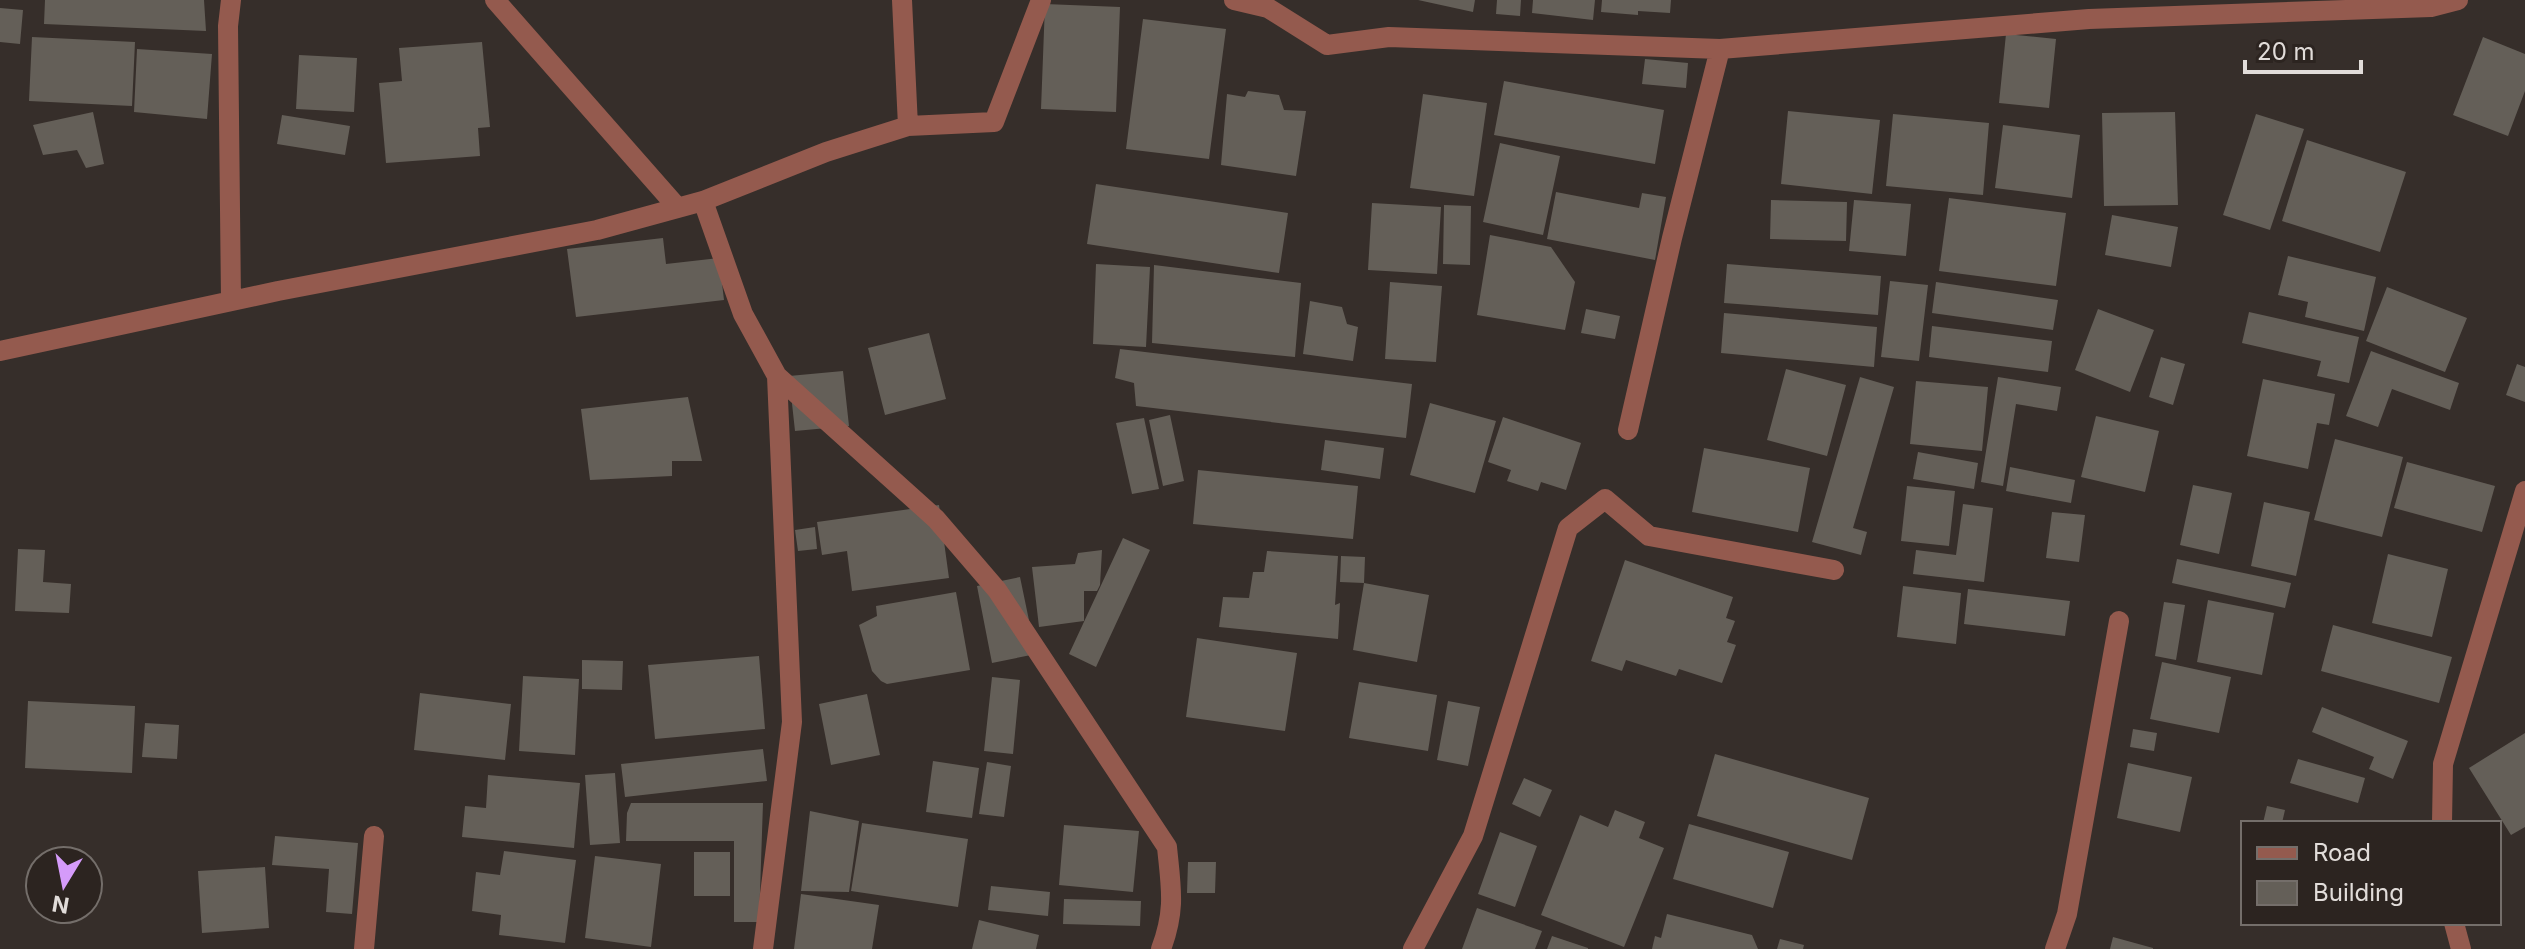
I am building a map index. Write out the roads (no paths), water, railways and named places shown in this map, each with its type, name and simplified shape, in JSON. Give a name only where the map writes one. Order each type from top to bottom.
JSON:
[{"type":"street","points":[[231,0],[228,26],[231,301]]},
{"type":"street","points":[[495,0],[678,208]]},
{"type":"street","points":[[902,0],[908,126]]},
{"type":"street","points":[[0,351],[231,301],[597,230],[703,201],[826,152],[908,126],[994,122],[1041,0]]},
{"type":"street","points":[[1234,0],[1268,8],[1327,45],[1389,37],[1720,49],[2089,19],[2431,7],[2458,0]]},
{"type":"street","points":[[1628,430],[1720,49]]},
{"type":"street","points":[[703,201],[743,314],[777,376],[936,519],[1005,603],[1167,847],[1171,922],[1161,949]]},
{"type":"street","points":[[763,949],[792,722],[777,376]]},
{"type":"street","points":[[2442,821],[2443,764],[2525,491]]},
{"type":"street","points":[[1413,949],[1473,836],[1568,528],[1605,499],[1649,536],[1834,570]]},
{"type":"street","points":[[2055,949],[2067,914],[2119,621]]},
{"type":"street","points":[[364,949],[374,836]]},
{"type":"street","points":[[2455,925],[2461,949]]}]
